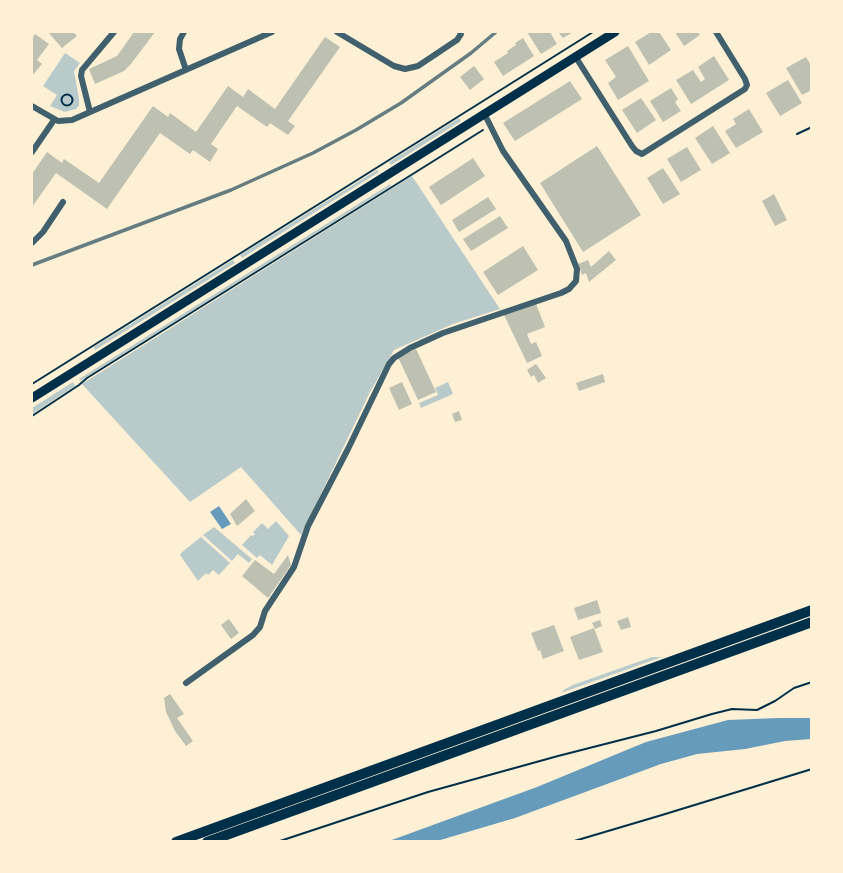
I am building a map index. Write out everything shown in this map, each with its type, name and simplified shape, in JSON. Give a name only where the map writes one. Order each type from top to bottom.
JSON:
[{"type":"highway","points":[[176,842],[811,610]]},
{"type":"highway","points":[[207,842],[811,622]]},
{"type":"main road","points":[[32,398],[615,32]]},
{"type":"street","points":[[90,112],[82,70],[114,32]]},
{"type":"street","points":[[184,32],[179,49],[186,70]]},
{"type":"street","points":[[32,106],[54,120],[68,121],[272,32]]},
{"type":"street","points":[[337,32],[394,66],[405,69],[418,66],[457,40],[461,33]]},
{"type":"street","points":[[575,57],[634,149],[642,153],[746,89],[745,79],[716,32]]},
{"type":"street","points":[[186,683],[253,635],[260,627],[265,611],[294,567],[308,526],[394,358],[443,333],[561,293],[576,281],[577,269],[566,241],[503,151],[484,113]]},
{"type":"street","points":[[32,152],[54,120]]},
{"type":"street","points":[[32,243],[64,202]]},
{"type":"path","points":[[32,384],[593,32]]},
{"type":"path","points":[[32,416],[87,378],[490,125]]},
{"type":"path","points":[[797,134],[811,127]]},
{"type":"path","points":[[277,842],[428,792],[732,709],[757,710],[794,688],[811,682]]},
{"type":"path","points":[[570,842],[811,769]]},
{"type":"shaded area","points":[[65,53],[80,63],[74,71],[79,106],[65,112],[50,106],[57,95],[43,86]]},
{"type":"shaded area","points":[[459,118],[461,121],[391,165],[389,162]]},
{"type":"shaded area","points":[[377,170],[379,172],[242,258],[240,255]]},
{"type":"shaded area","points":[[412,176],[500,309],[453,324],[394,350],[370,392],[301,535],[241,467],[190,502],[82,384]]},
{"type":"shaded area","points":[[390,184],[391,186],[80,381],[79,379]]},
{"type":"shaded area","points":[[233,260],[235,263],[95,350],[94,347]]},
{"type":"shaded area","points":[[73,382],[75,386],[32,414],[32,408]]},
{"type":"shaded area","points":[[448,382],[453,394],[421,408],[419,403],[438,395],[435,388]]},
{"type":"shaded area","points":[[276,521],[289,536],[272,565],[260,555],[257,558],[242,545],[255,534],[253,532],[262,523],[268,529]]},
{"type":"shaded area","points":[[214,527],[252,559],[249,563],[238,554],[232,561],[203,535]]},
{"type":"shaded area","points":[[201,537],[230,563],[219,575],[213,570],[198,581],[180,555]]},
{"type":"shaded area","points":[[652,657],[662,657],[561,693],[573,685]]},
{"type":"water","points":[[219,506],[231,524],[222,529],[210,512]]},
{"type":"water","points":[[811,718],[811,739],[697,754],[661,764],[515,818],[437,841],[389,841],[537,787],[646,742],[728,720]]},
{"type":"building","points":[[48,32],[73,32],[77,36],[62,48]]},
{"type":"building","points":[[134,32],[155,32],[124,71],[95,84],[89,69],[117,56]]},
{"type":"building","points":[[527,32],[550,32],[557,44],[541,54]]},
{"type":"building","points":[[558,32],[573,32],[563,38]]},
{"type":"building","points":[[651,32],[659,32],[671,50],[649,65],[635,42]]},
{"type":"building","points":[[675,32],[698,32],[700,35],[684,46]]},
{"type":"building","points":[[35,34],[49,44],[37,60],[42,64],[32,76],[32,38]]},
{"type":"building","points":[[325,37],[340,47],[288,121],[295,126],[288,135],[270,123],[267,127],[237,106],[211,144],[218,149],[210,162],[193,150],[190,154],[160,133],[107,209],[56,173],[32,207],[32,174],[47,152],[62,163],[64,159],[99,183],[153,106],[168,117],[170,113],[196,132],[228,86],[243,97],[248,89],[275,109]]},
{"type":"building","points":[[523,38],[534,56],[503,76],[494,62]]},
{"type":"building","points":[[628,46],[649,81],[618,100],[608,83],[616,77],[605,60]]},
{"type":"building","points":[[714,56],[729,80],[691,104],[676,80],[693,70],[701,82],[705,79],[698,67]]},
{"type":"building","points":[[806,57],[812,67],[812,90],[802,95],[786,68]]},
{"type":"building","points":[[474,66],[484,79],[470,90],[460,77]]},
{"type":"building","points":[[788,80],[802,103],[780,116],[766,93]]},
{"type":"building","points":[[570,81],[582,99],[515,141],[503,123]]},
{"type":"building","points":[[671,88],[681,111],[663,122],[650,101]]},
{"type":"building","points":[[641,98],[656,120],[637,133],[622,110]]},
{"type":"building","points":[[749,109],[763,132],[736,148],[725,131],[736,124],[733,119]]},
{"type":"building","points":[[713,126],[730,153],[712,164],[695,138]]},
{"type":"building","points":[[597,146],[641,215],[583,252],[540,183]]},
{"type":"building","points":[[687,147],[701,170],[681,182],[667,159]]},
{"type":"building","points":[[473,158],[485,176],[441,205],[429,187]]},
{"type":"building","points":[[663,168],[680,194],[663,204],[647,178]]},
{"type":"building","points":[[774,194],[787,220],[775,226],[762,201]]},
{"type":"building","points":[[488,197],[496,209],[459,232],[452,220]]},
{"type":"building","points":[[500,216],[508,228],[471,251],[463,239]]},
{"type":"building","points":[[523,246],[538,270],[498,295],[483,272]]},
{"type":"building","points":[[609,251],[616,260],[589,282],[586,273],[582,275],[578,264],[588,260],[591,267]]},
{"type":"building","points":[[536,304],[545,327],[527,334],[531,344],[536,342],[542,356],[527,363],[504,315]]},
{"type":"building","points":[[416,349],[436,392],[418,400],[398,357]]},
{"type":"building","points":[[536,364],[546,378],[538,383],[534,375],[531,377],[527,370]]},
{"type":"building","points":[[603,374],[605,382],[579,391],[576,383]]},
{"type":"building","points":[[402,382],[412,404],[399,410],[389,388]]},
{"type":"building","points":[[459,411],[462,420],[455,422],[452,414]]},
{"type":"building","points":[[246,499],[255,511],[237,526],[230,514]]},
{"type":"building","points":[[288,555],[291,565],[268,598],[242,576],[255,560],[274,574]]},
{"type":"building","points":[[597,600],[601,613],[578,620],[574,608]]},
{"type":"building","points":[[628,617],[631,627],[621,630],[617,621]]},
{"type":"building","points":[[229,619],[239,633],[231,639],[221,625]]},
{"type":"building","points":[[600,620],[602,626],[595,629],[592,623]]},
{"type":"building","points":[[554,625],[564,651],[543,659],[531,633]]},
{"type":"building","points":[[594,628],[603,652],[579,660],[570,637]]},
{"type":"building","points":[[170,694],[184,714],[177,718],[193,741],[186,746],[166,712],[164,698]]},
{"type":"railway","points":[[32,265],[231,190],[313,153],[401,103],[496,32]]}]
